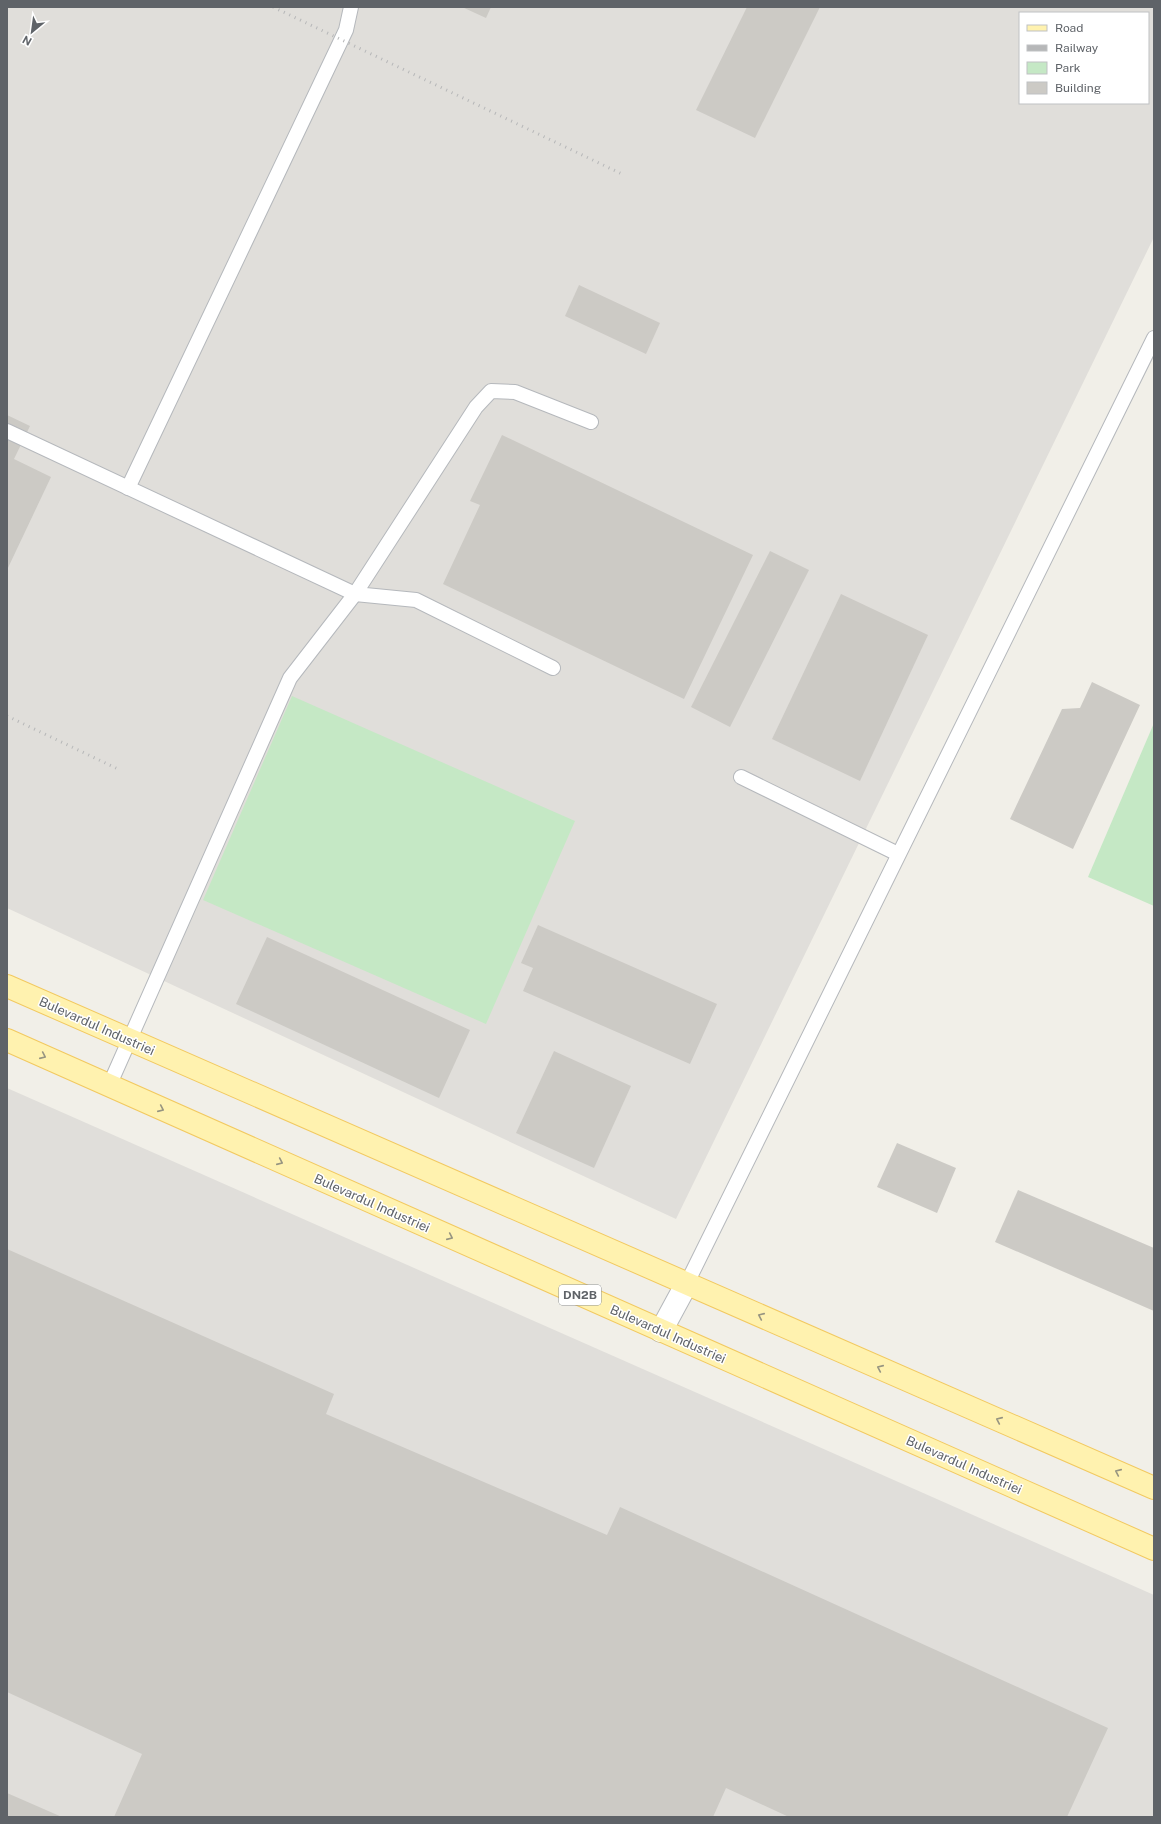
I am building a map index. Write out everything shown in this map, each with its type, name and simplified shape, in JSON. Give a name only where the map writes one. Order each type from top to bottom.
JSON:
[{"type":"main road","name":"Bulevardul Industriei","points":[[7,986],[1154,1488]]},
{"type":"main road","name":"Bulevardul Industriei","points":[[7,1040],[1154,1549]]},
{"type":"street","points":[[660,1331],[687,1283]]},
{"type":"lane","points":[[128,488],[346,30],[351,7]]},
{"type":"lane","points":[[687,1283],[1154,338]]},
{"type":"lane","points":[[109,1086],[128,1040],[290,678],[355,594],[476,407],[491,391],[515,392],[591,422]]},
{"type":"lane","points":[[7,431],[355,594],[416,600],[553,668]]},
{"type":"lane","points":[[741,777],[898,854]]},
{"type":"shaded area","points":[[7,7],[1154,7],[1154,237],[676,1219],[7,908]]},
{"type":"shaded area","points":[[7,1088],[1154,1595],[1154,1817],[7,1817]]},
{"type":"green space","points":[[292,696],[575,821],[486,1024],[203,900]]},
{"type":"green space","points":[[1154,723],[1154,906],[1088,877]]},
{"type":"building","points":[[462,7],[491,7],[486,18]]},
{"type":"building","points":[[747,7],[820,7],[755,138],[696,110]]},
{"type":"building","points":[[579,285],[660,323],[646,354],[565,316]]},
{"type":"building","points":[[7,415],[30,426],[14,459],[51,477],[7,570]]},
{"type":"building","points":[[502,435],[753,555],[684,699],[443,584],[480,505],[470,501]]},
{"type":"building","points":[[770,551],[809,570],[730,727],[691,707]]},
{"type":"building","points":[[841,594],[928,635],[860,781],[772,739]]},
{"type":"building","points":[[1092,682],[1140,705],[1073,849],[1010,819],[1062,709],[1080,708]]},
{"type":"building","points":[[538,925],[717,1004],[690,1064],[523,991],[533,968],[521,963]]},
{"type":"building","points":[[267,937],[470,1030],[439,1098],[236,1004]]},
{"type":"building","points":[[554,1051],[631,1086],[594,1168],[516,1133]]},
{"type":"building","points":[[897,1143],[956,1168],[937,1213],[877,1187]]},
{"type":"building","points":[[1018,1190],[1154,1248],[1154,1311],[995,1242]]},
{"type":"building","points":[[7,1249],[334,1394],[326,1414],[607,1535],[620,1507],[1108,1728],[1067,1817],[789,1817],[726,1788],[713,1817],[114,1817],[142,1754],[7,1692]]},
{"type":"building","points":[[7,1793],[62,1817],[7,1817]]},
{"type":"railway","points":[[273,7],[624,175]]},
{"type":"railway","points":[[7,716],[120,770]]}]
